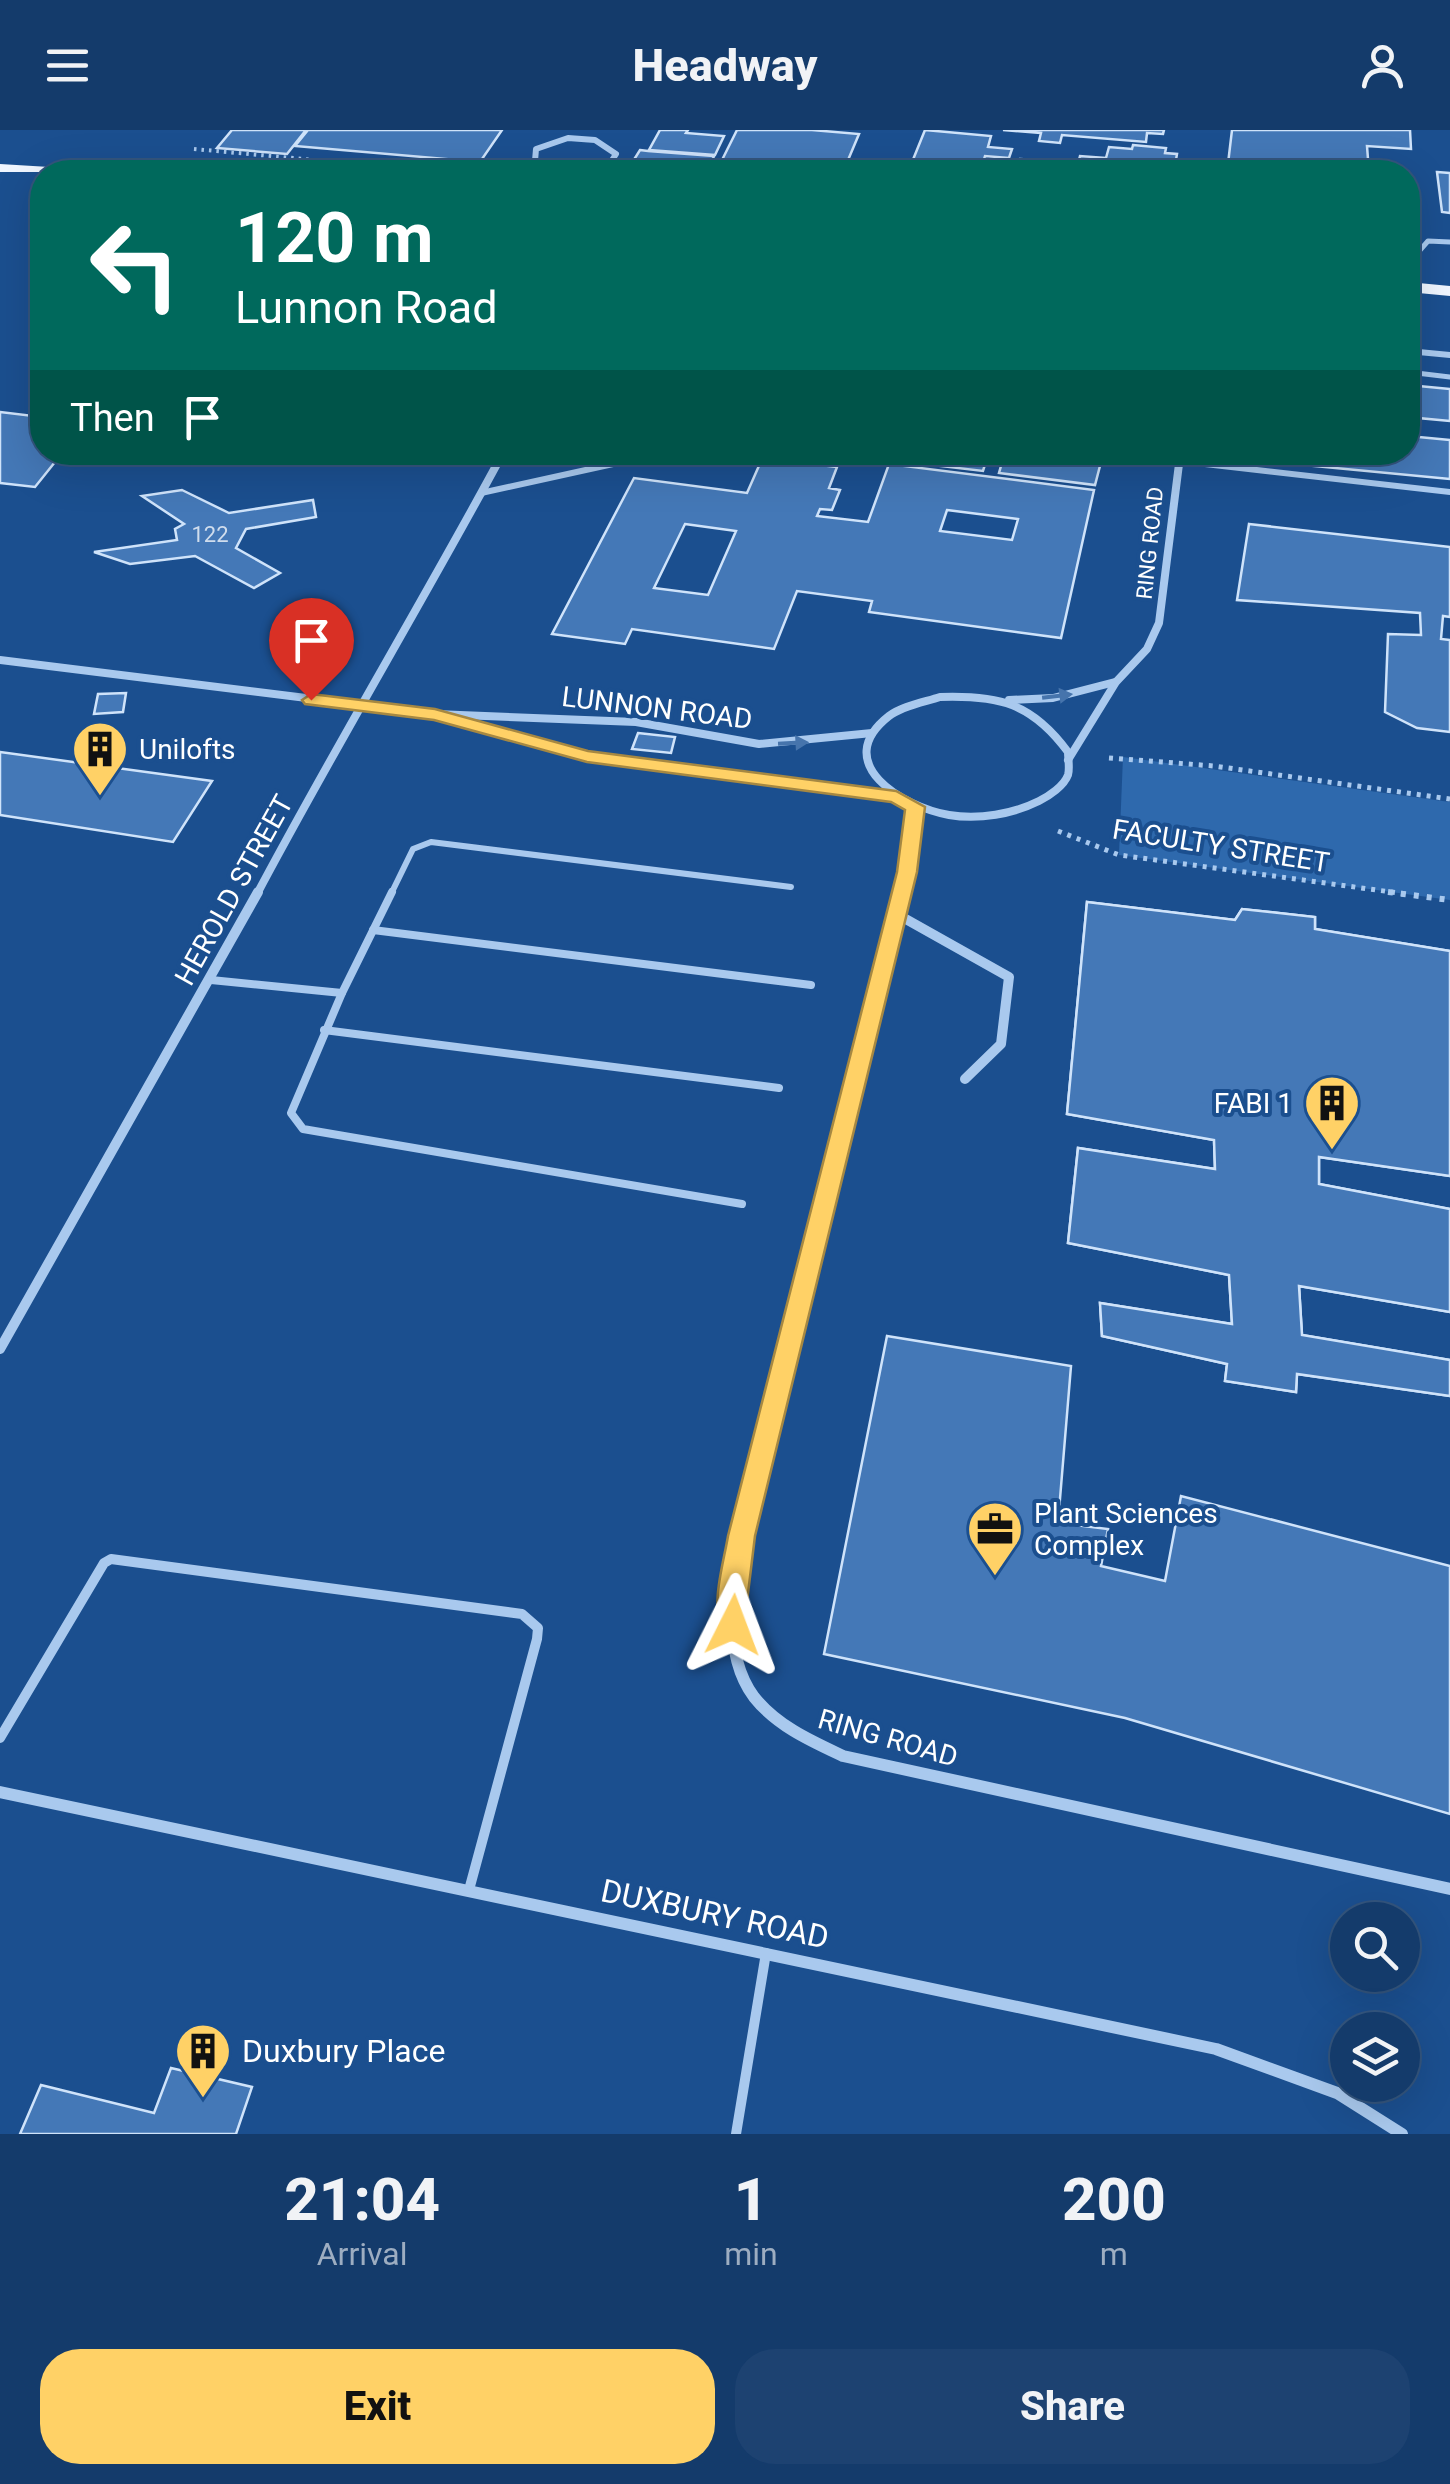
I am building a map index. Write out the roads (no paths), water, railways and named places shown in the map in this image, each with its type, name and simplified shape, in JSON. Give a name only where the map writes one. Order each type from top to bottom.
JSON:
[{"type":"main road","points":[[3,165],[30,168]]},
{"type":"main road","points":[[1420,288],[1450,291]]},
{"type":"main road","points":[[1420,305],[1450,308]]},
{"type":"street","points":[[582,138],[587,130]]},
{"type":"street","points":[[536,160],[532,155],[554,140],[582,138],[613,148],[616,154],[612,160]]},
{"type":"street","points":[[1420,352],[1450,355]]},
{"type":"street","name":"HEROLD STREET","points":[[0,1349],[211,980],[358,705],[415,615],[497,465]]},
{"type":"street","name":"RING ROAD","points":[[1068,760],[1116,682],[1147,649],[1160,624],[1178,465]]},
{"type":"street","name":"LUNNON ROAD","points":[[0,660],[435,714],[636,722],[758,744],[794,744],[872,733]]},
{"type":"street","points":[[997,700],[1046,723],[1058,734],[1068,760],[1062,783],[1041,803],[988,819],[943,816],[896,797],[869,766],[872,733],[892,713],[922,700],[959,696],[997,700],[1053,698],[1116,682]]},
{"type":"street","name":"LUNNON ROAD","points":[[435,714],[587,756],[896,797]]},
{"type":"street","name":"RING ROAD","points":[[915,807],[914,838],[742,1536],[732,1603],[744,1683],[762,1713],[797,1738],[842,1756],[1450,1889]]},
{"type":"street","points":[[895,914],[1009,977],[1001,1044],[965,1079]]},
{"type":"street","name":"DUXBURY ROAD","points":[[0,1792],[1216,2049],[1306,2078],[1376,2113],[1402,2134]]},
{"type":"lane","points":[[1420,250],[1428,240],[1450,242]]},
{"type":"lane","points":[[1420,373],[1450,376]]},
{"type":"lane","points":[[482,494],[610,465]]},
{"type":"lane","points":[[1241,465],[1450,492]]},
{"type":"lane","points":[[742,1204],[303,1129],[291,1114],[324,1030],[413,849],[431,842],[792,888]]},
{"type":"lane","points":[[373,930],[811,985]]},
{"type":"lane","points":[[211,980],[342,993]]},
{"type":"lane","points":[[324,1030],[779,1088]]},
{"type":"lane","points":[[0,1738],[104,1563],[111,1558],[522,1614],[538,1628],[537,1639],[469,1890]]},
{"type":"lane","points":[[736,2134],[766,1952]]},
{"type":"place","name":"Unilofts","points":[[100,798]]},
{"type":"place","name":"FABI 1","points":[[1332,1152]]},
{"type":"place","name":"Plant Sciences Complex","points":[[995,1578]]},
{"type":"place","name":"Duxbury Place","points":[[203,2100]]}]
